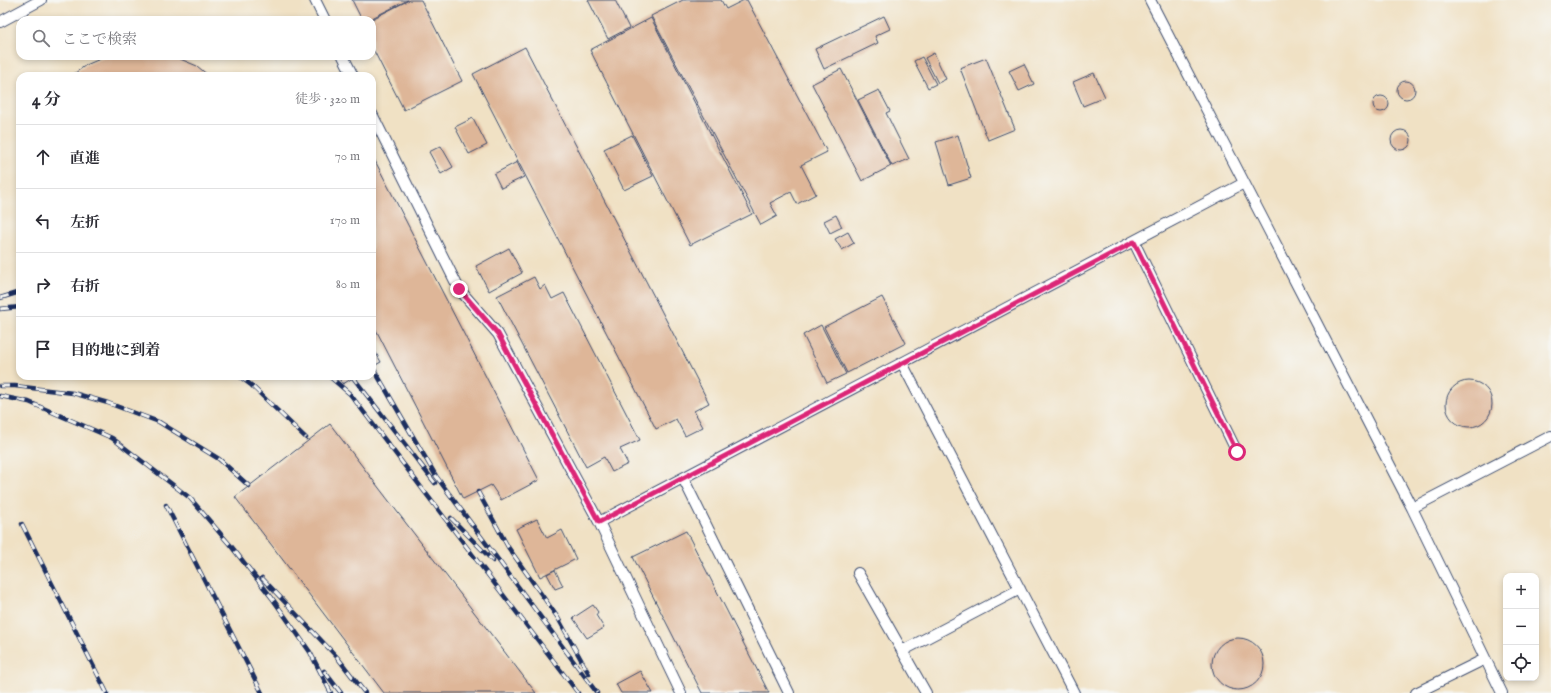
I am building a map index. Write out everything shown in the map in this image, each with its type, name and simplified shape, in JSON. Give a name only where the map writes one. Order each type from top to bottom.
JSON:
[{"type":"lane","points":[[0,22],[41,0]]},
{"type":"lane","points":[[315,0],[323,16]]},
{"type":"lane","points":[[1150,0],[1412,508],[1502,693]]},
{"type":"lane","points":[[345,60],[351,72]]},
{"type":"lane","points":[[376,122],[459,289],[498,334],[599,522],[681,693]]},
{"type":"lane","points":[[599,522],[1244,183]]},
{"type":"lane","points":[[1134,242],[1237,452]]},
{"type":"lane","points":[[902,363],[1074,693]]},
{"type":"lane","points":[[1412,508],[1551,436]]},
{"type":"lane","points":[[683,478],[789,693]]},
{"type":"lane","points":[[858,573],[926,693]]},
{"type":"lane","points":[[902,651],[1020,589]]},
{"type":"lane","points":[[1416,693],[1485,659]]},
{"type":"building","points":[[352,0],[408,0],[376,16],[360,16]]},
{"type":"building","points":[[409,0],[421,0],[462,81],[404,110],[376,55],[376,17]]},
{"type":"building","points":[[588,0],[615,0],[629,28],[608,39]]},
{"type":"building","points":[[683,0],[721,0],[726,9],[747,0],[827,152],[801,165],[816,194],[797,204],[791,192],[770,203],[777,216],[761,225],[651,16]]},
{"type":"building","points":[[884,16],[890,29],[875,36],[878,43],[824,69],[815,49]]},
{"type":"building","points":[[651,18],[752,214],[690,245],[590,50]]},
{"type":"building","points":[[525,47],[709,403],[694,411],[703,427],[685,436],[676,419],[656,429],[473,74]]},
{"type":"building","points":[[934,53],[946,79],[938,83],[925,58]]},
{"type":"building","points":[[922,57],[936,84],[928,88],[914,61]]},
{"type":"building","points":[[986,58],[1015,129],[988,140],[960,68]]},
{"type":"building","points":[[98,60],[183,60],[197,66],[204,72],[76,72],[86,65]]},
{"type":"building","points":[[1024,64],[1034,84],[1019,91],[1009,71]]},
{"type":"building","points":[[841,69],[891,166],[862,181],[812,84]]},
{"type":"building","points":[[1094,73],[1105,97],[1083,106],[1073,82]]},
{"type":"building","points":[[1406,81],[1412,84],[1415,90],[1412,96],[1406,99],[1400,96],[1397,90],[1400,84]]},
{"type":"building","points":[[879,90],[890,111],[886,113],[909,159],[892,166],[858,100]]},
{"type":"building","points":[[1381,96],[1387,98],[1389,104],[1387,110],[1381,112],[1375,110],[1373,104],[1375,98]]},
{"type":"building","points":[[473,118],[487,145],[469,154],[455,127]]},
{"type":"building","points":[[1401,130],[1408,133],[1411,140],[1408,147],[1401,150],[1394,147],[1391,140],[1394,133]]},
{"type":"building","points":[[632,135],[653,176],[624,190],[604,149]]},
{"type":"building","points":[[958,135],[971,178],[949,185],[936,142]]},
{"type":"building","points":[[441,146],[453,167],[441,174],[429,152]]},
{"type":"building","points":[[517,162],[524,177],[501,188],[494,174]]},
{"type":"building","points":[[376,163],[539,480],[501,500],[491,485],[463,499],[376,330]]},
{"type":"building","points":[[836,215],[842,227],[830,233],[824,221]]},
{"type":"building","points":[[848,232],[854,243],[842,250],[835,239]]},
{"type":"building","points":[[509,248],[522,273],[489,291],[476,266]]},
{"type":"building","points":[[534,277],[540,289],[545,285],[552,299],[564,293],[640,440],[620,449],[628,464],[612,472],[604,457],[586,467],[497,296]]},
{"type":"building","points":[[882,297],[906,343],[847,373],[824,327]]},
{"type":"building","points":[[821,325],[846,374],[827,383],[803,335]]},
{"type":"building","points":[[376,353],[381,362],[376,365]]},
{"type":"building","points":[[340,380],[350,380],[343,384]]},
{"type":"building","points":[[1474,381],[1486,387],[1491,395],[1491,413],[1486,421],[1478,426],[1464,427],[1452,421],[1447,413],[1446,399],[1452,387],[1460,382]]},
{"type":"building","points":[[330,424],[536,693],[384,693],[235,497]]},
{"type":"building","points":[[537,519],[547,538],[562,530],[576,559],[540,577],[516,529]]},
{"type":"building","points":[[686,531],[769,693],[702,693],[633,557]]},
{"type":"building","points":[[555,570],[563,586],[555,589],[547,574]]},
{"type":"building","points":[[593,605],[598,612],[596,615],[604,628],[587,638],[573,618]]},
{"type":"building","points":[[1233,638],[1243,638],[1257,645],[1264,659],[1264,669],[1257,683],[1243,690],[1233,690],[1223,686],[1216,679],[1212,669],[1212,659],[1216,649],[1223,642]]},
{"type":"building","points":[[640,671],[653,693],[621,693],[616,684]]},
{"type":"railway","points":[[0,298],[16,293]]},
{"type":"railway","points":[[0,309],[16,307]]},
{"type":"railway","points":[[376,373],[436,476],[597,693]]},
{"type":"railway","points":[[244,380],[306,438]]},
{"type":"railway","points":[[334,380],[350,394],[578,693]]},
{"type":"railway","points":[[355,380],[435,483]]},
{"type":"railway","points":[[0,386],[15,386],[73,393],[108,403],[159,422],[219,459],[249,486]]},
{"type":"railway","points":[[0,396],[29,402],[112,438],[190,498],[231,546],[272,598],[310,652],[331,693]]},
{"type":"railway","points":[[478,492],[508,547],[558,618],[589,674]]},
{"type":"railway","points":[[166,505],[262,693]]},
{"type":"railway","points":[[451,518],[493,561]]},
{"type":"railway","points":[[22,524],[107,693]]},
{"type":"railway","points":[[262,578],[337,657],[365,693]]},
{"type":"railway","points":[[324,671],[341,693]]},
{"type":"route","points":[[459,289],[498,334],[599,522],[1134,242],[1237,452]]}]
